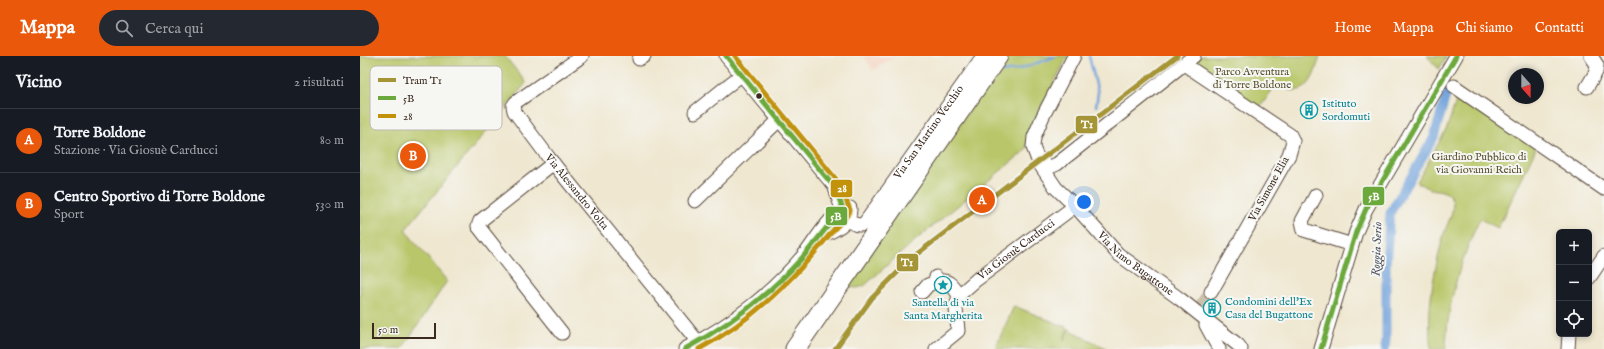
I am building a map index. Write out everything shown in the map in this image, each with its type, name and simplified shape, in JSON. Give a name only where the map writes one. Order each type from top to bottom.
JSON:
[{"type":"highway","points":[[795,349],[998,56]]},
{"type":"street","name":"Via Alessandro Volta","points":[[582,56],[516,102],[513,106],[518,118],[554,164],[698,342]]},
{"type":"street","points":[[685,349],[730,323],[753,306],[784,277],[829,223],[847,212],[835,188],[726,56]]},
{"type":"street","points":[[1074,56],[1036,132],[1033,147],[1039,163],[1056,188],[1075,206]]},
{"type":"street","points":[[1036,132],[1040,159],[1046,167],[1055,168],[1194,56]]},
{"type":"street","points":[[1321,349],[1352,245],[1366,209],[1456,56]]},
{"type":"street","points":[[1587,87],[1596,72],[1597,65],[1592,56]]},
{"type":"street","name":"Via San Martino Vecchio","points":[[847,212],[861,217],[867,215],[879,203],[981,58]]},
{"type":"street","name":"Via Simone Elia","points":[[1184,64],[1290,135],[1293,140],[1289,155],[1211,292]]},
{"type":"street","points":[[695,112],[741,75]]},
{"type":"street","points":[[1454,86],[1604,189]]},
{"type":"street","points":[[695,201],[779,120]]},
{"type":"street","points":[[554,164],[551,164],[480,222],[478,226],[479,230],[562,333]]},
{"type":"street","points":[[1055,168],[1075,206]]},
{"type":"street","points":[[1316,195],[1302,221],[1304,230],[1352,245]]},
{"type":"street","name":"Via Giosuè Carducci","points":[[959,295],[976,280],[1075,206]]},
{"type":"street","name":"Via Nimo Bugattone","points":[[1075,206],[1118,254],[1200,312],[1237,346]]},
{"type":"street","points":[[1592,274],[1603,258]]},
{"type":"street","points":[[922,292],[928,285],[937,279],[949,281],[959,295],[956,308],[958,331],[936,349]]},
{"type":"street","points":[[1200,312],[1221,349],[1225,344],[1237,346]]},
{"type":"street","points":[[1568,349],[1569,337]]},
{"type":"shaded area","points":[[864,56],[896,56],[873,70]]},
{"type":"green space","points":[[360,56],[505,56],[526,83],[502,112],[502,66],[370,66],[370,130],[487,130],[405,230],[447,281],[402,349],[360,349]]},
{"type":"green space","points":[[1007,56],[1068,56],[1032,124],[1026,150],[912,243],[864,286],[857,288],[847,286]]},
{"type":"green space","name":"Parco Avventura di Torre Boldone","points":[[1202,56],[1320,56],[1314,74],[1307,85],[1297,90],[1290,90],[1281,86],[1275,86],[1258,110],[1195,66],[1194,62]]},
{"type":"green space","points":[[1427,56],[1447,56],[1439,69]]},
{"type":"green space","name":"Giardino Pubblico di via Giovanni Reich","points":[[1458,95],[1536,148],[1498,228],[1480,219],[1466,250],[1456,282],[1449,315],[1446,349],[1431,349],[1430,305],[1434,276],[1440,248],[1453,205],[1448,194],[1443,191],[1427,188],[1417,182],[1447,128]]},
{"type":"green space","points":[[1014,306],[1068,328],[1064,340],[1069,329],[1106,349],[995,349]]},
{"type":"waterway","points":[[1089,56],[1098,93],[1096,106]]},
{"type":"waterway","points":[[1003,72],[1020,69],[1054,57]]},
{"type":"waterway","name":"Roggia Serio","points":[[1385,349],[1386,264],[1390,213],[1434,137],[1447,92]]},
{"type":"tunnel","points":[[1201,307],[1211,292]]},
{"type":"tram line","name":"T1","points":[[835,349],[872,298],[913,257],[1177,56]]},
{"type":"transit line","name":"5B","points":[[685,349],[732,320],[776,285],[802,258],[843,209],[835,188],[726,56]]},
{"type":"transit line","name":"28","points":[[699,349],[719,338],[771,298],[802,267],[844,219],[850,210],[840,184],[735,56]]},
{"type":"transit line","name":"5B","points":[[1321,349],[1356,232],[1366,209],[1456,56]]},
{"type":"place","name":"Istituto Sordomuti","points":[[1309,110]]},
{"type":"place","name":"Centro Sportivo di Torre Boldone","points":[[413,156]]},
{"type":"place","name":"Torre Boldone","points":[[982,200]]},
{"type":"place","name":"Santella di via Santa Margherita","points":[[943,285]]},
{"type":"place","name":"Condomini dell'Ex Casa del Bugattone","points":[[1212,308]]}]
